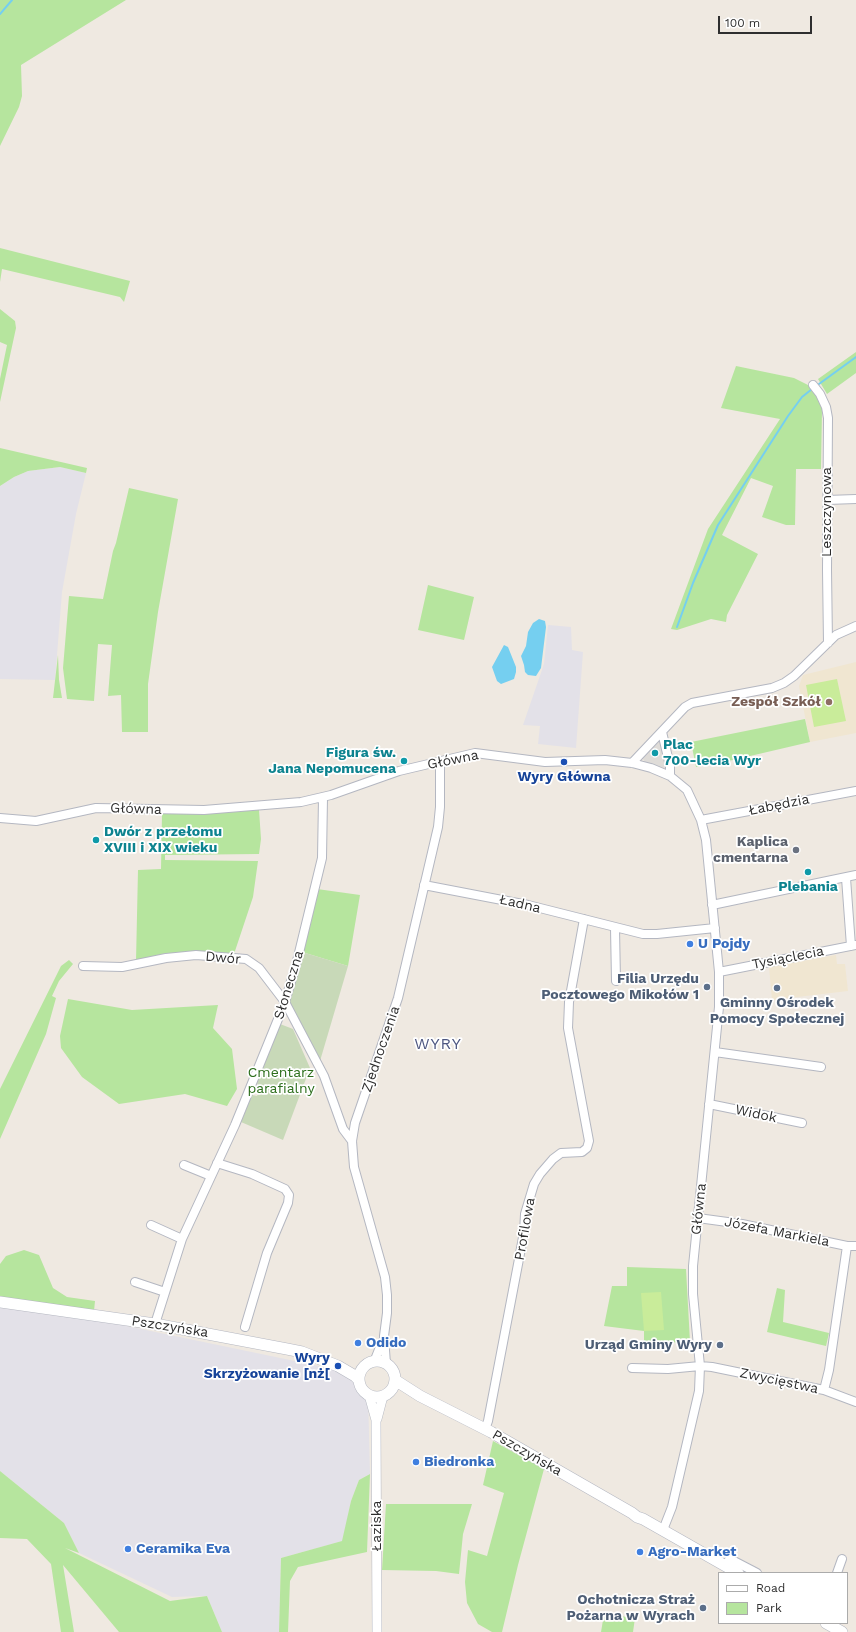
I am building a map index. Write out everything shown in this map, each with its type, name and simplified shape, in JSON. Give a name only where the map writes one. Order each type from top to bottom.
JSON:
[{"type":"main road","name":"Pszczyńska","points":[[0,1302],[156,1324],[302,1352],[338,1366],[356,1376],[359,1380]]},
{"type":"main road","name":"Pszczyńska","points":[[338,1366],[355,1368],[369,1364]]},
{"type":"main road","points":[[369,1364],[386,1364],[392,1370],[394,1384],[386,1394],[378,1396],[369,1395],[363,1390],[359,1380],[360,1373],[369,1364]]},
{"type":"main road","name":"Pszczyńska","points":[[394,1380],[420,1396],[485,1429],[637,1517],[663,1530],[736,1572]]},
{"type":"main road","name":"Pszczyńska","points":[[386,1394],[397,1391],[420,1396]]},
{"type":"main road","points":[[828,1624],[839,1631]]},
{"type":"street","name":"Leszczynowa","points":[[814,385],[826,406],[828,418],[828,642]]},
{"type":"street","points":[[827,500],[856,499]]},
{"type":"street","points":[[632,762],[662,732],[678,713],[692,703],[772,688],[784,683],[836,635],[856,626]]},
{"type":"street","points":[[662,732],[670,766],[670,776]]},
{"type":"street","name":"Główna","points":[[0,818],[36,821],[96,808],[204,810],[270,805],[323,798],[399,771],[475,753],[545,762],[605,760],[632,762],[670,776],[687,790],[702,820],[706,840],[719,972],[719,1007],[693,1266],[693,1294],[700,1366],[699,1391],[672,1507],[663,1530]]},
{"type":"street","name":"Zjednoczenia","points":[[386,1364],[384,1336],[387,1313],[387,1295],[385,1277],[354,1167],[352,1141],[355,1123],[398,998],[438,827],[440,807],[440,762]]},
{"type":"street","name":"Łabędzia","points":[[702,820],[856,791]]},
{"type":"street","name":"Słoneczna","points":[[156,1324],[182,1239],[235,1126],[285,1002],[297,961],[322,858],[323,798]]},
{"type":"street","points":[[712,905],[856,875]]},
{"type":"street","points":[[846,878],[854,946]]},
{"type":"street","name":"Ładna","points":[[424,885],[528,904],[615,928],[643,934],[715,928]]},
{"type":"street","name":"Profilowa","points":[[485,1429],[488,1421],[519,1259],[524,1232],[525,1214],[534,1184],[540,1174],[553,1159],[561,1153],[582,1152],[587,1148],[589,1141],[572,1054],[568,1021],[569,1002],[584,919]]},
{"type":"street","points":[[615,928],[616,981]]},
{"type":"street","name":"Tysiąclecia","points":[[719,972],[854,946]]},
{"type":"street","name":"Dwór","points":[[83,966],[122,967],[166,958],[196,955],[246,959],[258,968],[285,1002],[324,1076],[343,1129],[352,1141]]},
{"type":"street","points":[[714,1052],[821,1067]]},
{"type":"street","name":"Widok","points":[[709,1104],[802,1123]]},
{"type":"street","points":[[217,1164],[252,1174],[285,1189],[289,1196],[288,1203],[267,1253],[245,1327]]},
{"type":"street","points":[[184,1165],[211,1176]]},
{"type":"street","name":"Józefa Markiela","points":[[698,1218],[742,1224],[847,1246],[856,1246]]},
{"type":"street","points":[[151,1225],[182,1239]]},
{"type":"street","points":[[824,1390],[829,1370],[847,1246]]},
{"type":"street","points":[[135,1282],[165,1292]]},
{"type":"street","name":"Zjednoczenia","points":[[369,1364],[384,1336]]},
{"type":"street","points":[[632,1368],[674,1369],[700,1366]]},
{"type":"street","name":"Zwycięstwa","points":[[700,1366],[712,1367],[824,1390],[856,1402]]},
{"type":"street","name":"Łaziska","points":[[376,1420],[386,1394]]},
{"type":"street","name":"Łaziska","points":[[369,1395],[376,1420],[377,1632]]},
{"type":"street","points":[[837,1572],[842,1559]]},
{"type":"street","points":[[725,1566],[729,1560],[732,1560],[755,1572]]},
{"type":"shaded area","points":[[60,467],[86,473],[76,514],[62,592],[55,680],[0,679],[0,486],[14,477],[28,471]]},
{"type":"shaded area","points":[[548,625],[571,627],[572,650],[583,652],[576,748],[538,744],[540,726],[523,725],[544,664]]},
{"type":"shaded area","name":"Zespół Szkół","points":[[856,662],[856,733],[810,742],[799,686],[803,675]]},
{"type":"shaded area","name":"Plac 700-lecia Wyr","points":[[659,740],[668,768],[666,771],[645,762],[643,759],[644,755]]},
{"type":"shaded area","points":[[836,955],[837,964],[845,964],[848,991],[772,1000],[769,967]]},
{"type":"shaded area","points":[[0,1307],[122,1325],[362,1375],[368,1394],[370,1474],[359,1480],[351,1501],[343,1541],[281,1558],[279,1632],[222,1632],[207,1596],[172,1597],[79,1553],[64,1523],[0,1471]]},
{"type":"green space","points":[[0,0],[126,0],[21,65],[22,96],[19,107],[0,146]]},
{"type":"green space","points":[[0,248],[130,281],[124,302],[120,297],[2,269],[0,282]]},
{"type":"green space","points":[[0,309],[15,321],[16,328],[0,402],[0,379],[7,345],[0,342]]},
{"type":"green space","points":[[856,352],[856,373],[827,394],[818,379]]},
{"type":"green space","points":[[736,366],[794,378],[810,386],[815,392],[822,409],[821,469],[796,469],[795,525],[786,525],[762,517],[773,486],[751,478],[722,535],[758,554],[727,615],[726,622],[711,619],[677,630],[671,629],[708,529],[780,419],[721,408]]},
{"type":"green space","points":[[0,448],[87,468],[86,473],[60,467],[28,471],[14,477],[0,486]]},
{"type":"green space","points":[[129,488],[178,499],[158,612],[148,684],[148,732],[122,732],[121,695],[108,696],[112,645],[98,644],[94,701],[67,699],[63,668],[69,596],[103,599],[113,551]]},
{"type":"green space","points":[[428,585],[474,597],[464,640],[418,630]]},
{"type":"green space","points":[[58,655],[59,680],[62,698],[53,698]]},
{"type":"green space","points":[[837,679],[846,721],[814,727],[806,685]]},
{"type":"green space","points":[[805,719],[810,742],[696,767],[691,742]]},
{"type":"green space","points":[[259,810],[261,839],[259,854],[165,855],[165,860],[258,861],[253,897],[234,954],[190,952],[136,961],[138,870],[161,869],[162,814]]},
{"type":"green space","points":[[317,889],[360,895],[348,966],[302,952]]},
{"type":"green space","name":"Cmentarz parafialny","points":[[302,952],[348,966],[320,1061],[288,1001]]},
{"type":"green space","points":[[69,960],[73,964],[59,981],[52,996],[56,998],[46,1034],[0,1139],[0,1089],[61,966]]},
{"type":"green space","points":[[68,999],[132,1010],[218,1005],[213,1028],[232,1049],[237,1089],[227,1106],[185,1094],[119,1104],[82,1077],[61,1048],[60,1036]]},
{"type":"green space","name":"Cmentarz parafialny","points":[[280,1024],[293,1029],[310,1068],[283,1140],[241,1122],[252,1095],[257,1096],[260,1090],[257,1083]]},
{"type":"green space","points":[[24,1250],[39,1255],[53,1288],[67,1297],[95,1301],[94,1311],[0,1298],[0,1264],[6,1256]]},
{"type":"green space","points":[[627,1267],[686,1269],[690,1342],[644,1343],[644,1331],[604,1326],[612,1286],[627,1286]]},
{"type":"green space","points":[[777,1288],[785,1290],[783,1322],[829,1333],[826,1346],[767,1332]]},
{"type":"green space","points":[[661,1292],[664,1330],[644,1331],[641,1293]]},
{"type":"green space","points":[[493,1441],[544,1469],[518,1565],[502,1632],[492,1632],[478,1624],[467,1603],[465,1582],[468,1550],[487,1556],[504,1493],[483,1485]]},
{"type":"green space","points":[[0,1471],[64,1523],[79,1553],[65,1548],[170,1601],[207,1596],[222,1632],[119,1632],[63,1565],[74,1632],[61,1632],[51,1564],[27,1539],[0,1538]]},
{"type":"green space","points":[[370,1474],[367,1552],[298,1567],[290,1581],[288,1632],[279,1632],[281,1558],[342,1541],[351,1501],[359,1480]]},
{"type":"green space","points":[[386,1504],[472,1504],[463,1534],[459,1574],[436,1571],[382,1570]]},
{"type":"green space","points":[[604,1614],[635,1618],[633,1632],[601,1632]]},
{"type":"water","points":[[539,619],[545,621],[546,627],[541,668],[536,676],[528,675],[525,672],[521,656],[526,646],[528,632],[533,623]]},
{"type":"water","points":[[504,645],[508,647],[516,667],[516,672],[514,679],[501,684],[497,681],[492,667]]},
{"type":"waterway","points":[[0,14],[12,0]]},
{"type":"waterway","points":[[819,384],[856,357]]},
{"type":"waterway","points":[[677,627],[693,583],[718,525],[788,416],[802,397],[812,389]]},
{"type":"place","name":"Zespół Szkół","points":[[829,702]]},
{"type":"place","name":"Plac 700-lecia Wyr","points":[[655,753]]},
{"type":"place","name":"Figura św. Jana Nepomucena","points":[[404,761]]},
{"type":"place","name":"Wyry Główna","points":[[564,762]]},
{"type":"place","name":"Dwór z przełomu XVIII i XIX wieku","points":[[96,840]]},
{"type":"place","name":"Kaplica cmentarna","points":[[796,850]]},
{"type":"place","name":"Plebania","points":[[808,872]]},
{"type":"place","name":"U Pojdy","points":[[690,944]]},
{"type":"place","name":"Filia Urzędu Pocztowego Mikołów 1","points":[[707,987]]},
{"type":"place","name":"Gminny Ośrodek Pomocy Społecznej","points":[[777,988]]},
{"type":"place","name":"Odido","points":[[358,1343]]},
{"type":"place","name":"Urząd Gminy Wyry","points":[[720,1345]]},
{"type":"place","name":"Wyry Skrzyżowanie [nż[","points":[[338,1366]]},
{"type":"place","name":"Biedronka","points":[[416,1462]]},
{"type":"place","name":"Ceramika Eva","points":[[128,1549]]},
{"type":"place","name":"Agro-Market","points":[[640,1552]]},
{"type":"place","name":"Ochotnicza Straż Pożarna w Wyrach","points":[[703,1608]]},
{"type":"district","name":"WYRY","points":[[438,1044]]}]
